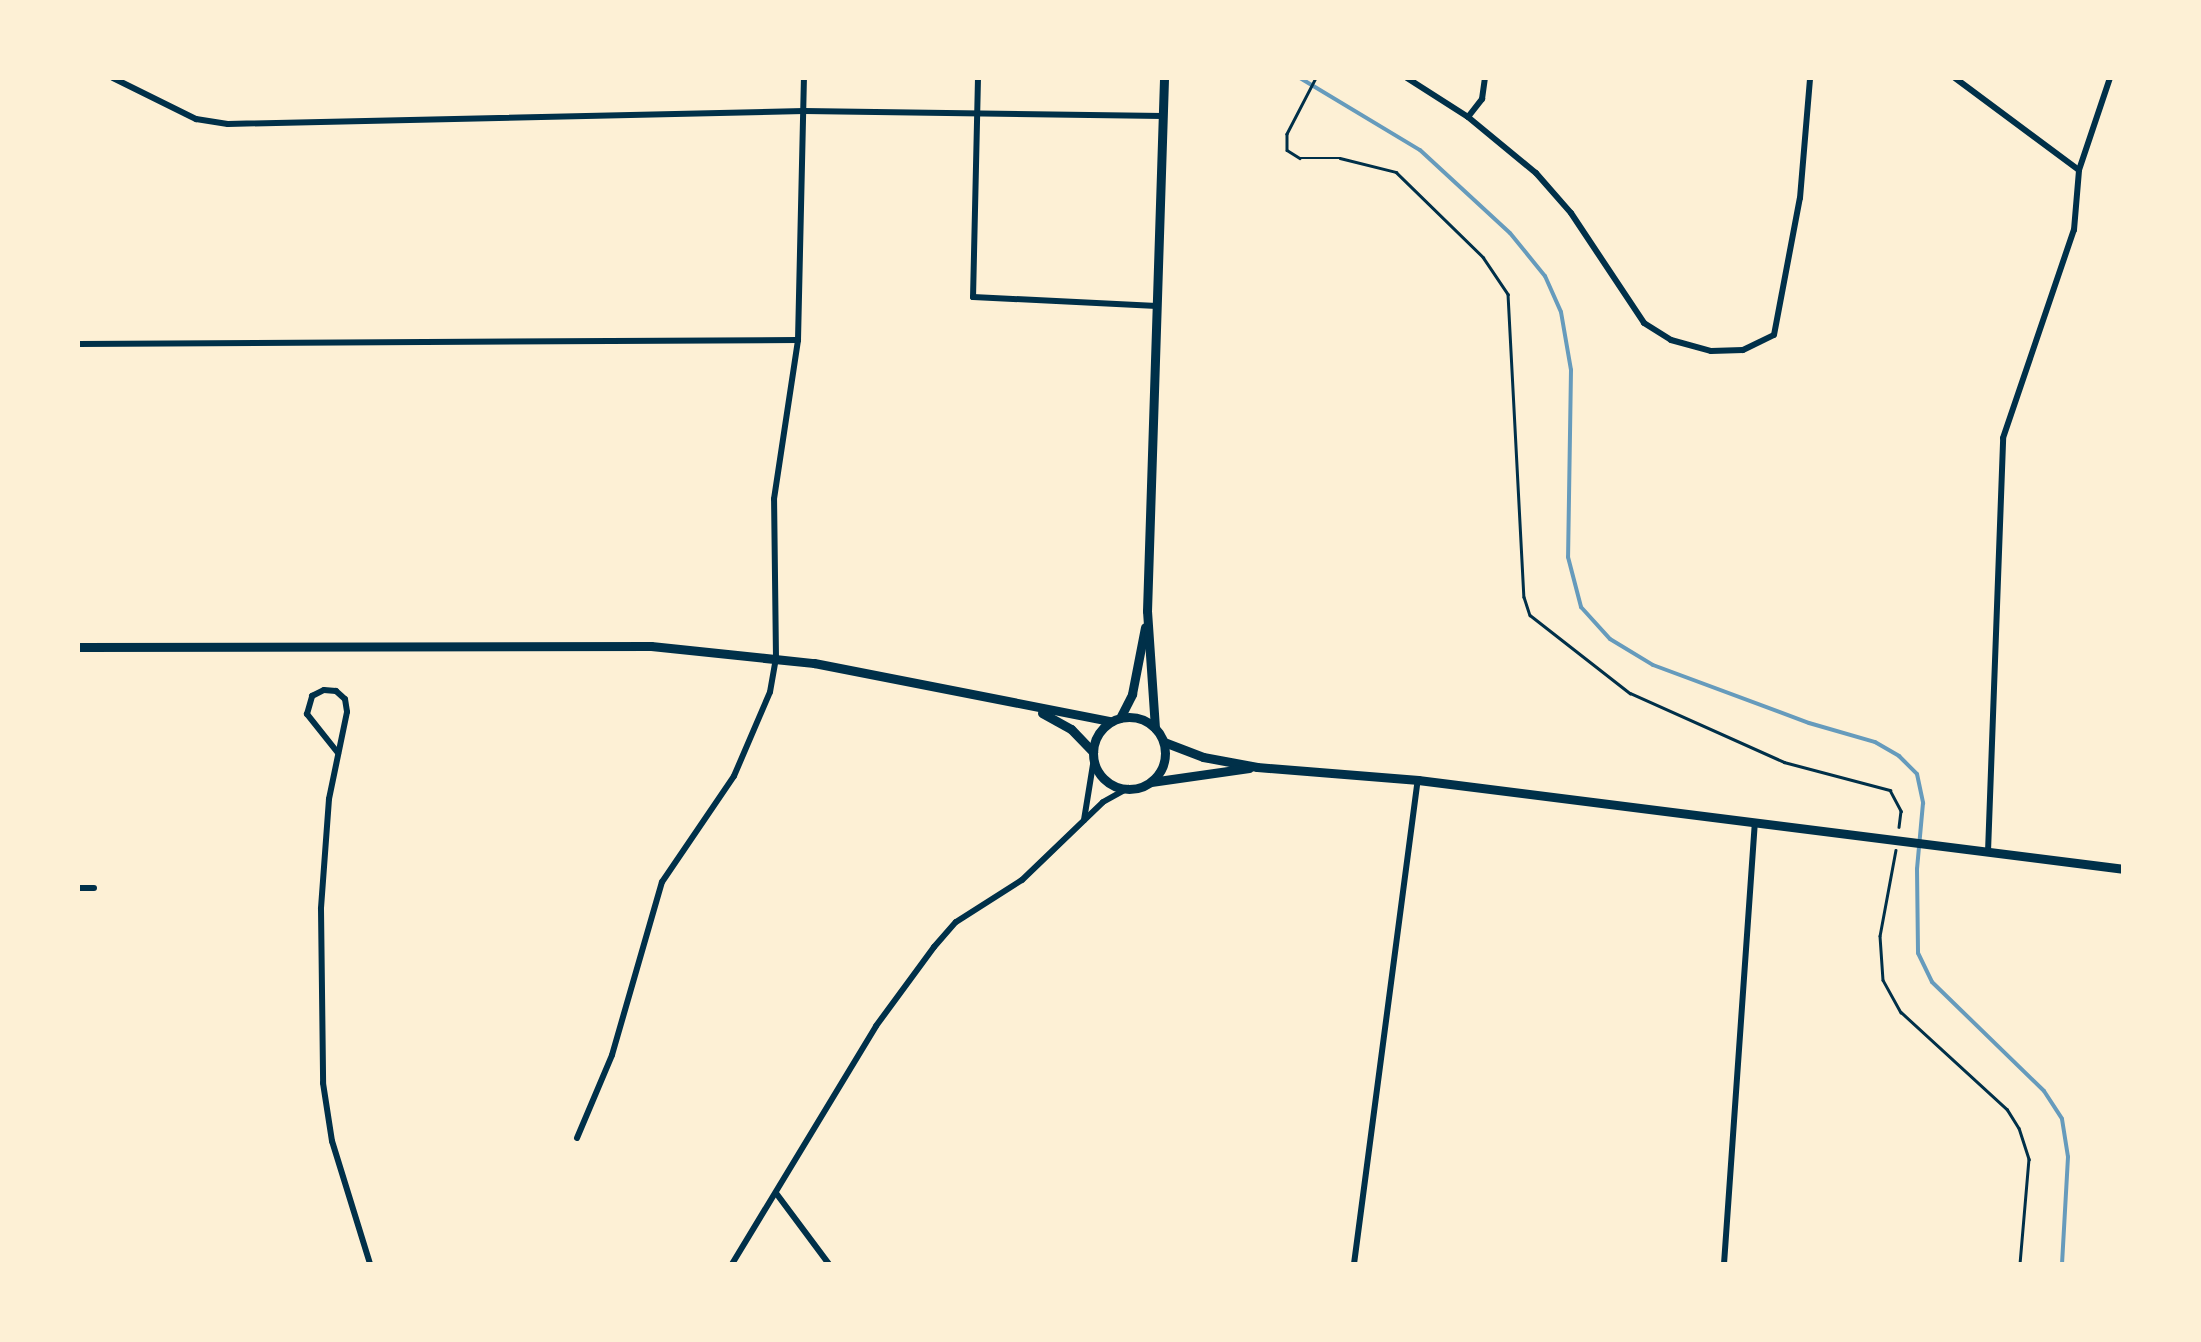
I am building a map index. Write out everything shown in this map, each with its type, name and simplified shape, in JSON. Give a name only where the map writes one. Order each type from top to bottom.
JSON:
[{"type":"street","points":[[113,78],[196,119],[228,124],[804,111],[1163,116]]},
{"type":"street","points":[[577,1138],[612,1055],[662,882],[734,776],[754,738],[770,692],[776,658],[774,499],[798,340],[804,78]]},
{"type":"street","points":[[978,78],[974,297],[1158,306]]},
{"type":"street","points":[[1150,782],[1165,760],[1164,742],[1156,728],[1147,615],[1164,78]]},
{"type":"street","points":[[1407,78],[1468,117],[1536,173],[1570,213],[1644,323],[1671,340],[1711,351],[1743,350],[1774,335],[1800,198],[1810,78]]},
{"type":"street","points":[[1468,117],[1482,99],[1485,78]]},
{"type":"street","points":[[1955,78],[2079,170]]},
{"type":"street","points":[[1988,852],[2003,438],[2074,230],[2079,170],[2110,78]]},
{"type":"street","points":[[78,344],[798,340]]},
{"type":"street","points":[[1084,821],[1095,740],[1115,720],[1132,694],[1147,615]]},
{"type":"street","points":[[78,647],[651,646],[776,658],[1036,709],[1115,720],[1135,717],[1156,728]]},
{"type":"street","points":[[338,753],[307,714],[312,696],[324,690],[336,691],[345,698],[347,712],[329,799],[321,909],[324,1083],[332,1141],[370,1264]]},
{"type":"street","points":[[1036,709],[1071,729],[1094,755],[1101,775],[1128,788]]},
{"type":"street","points":[[1164,742],[1257,767],[1418,780],[2124,870]]},
{"type":"street","points":[[732,1264],[876,1026],[956,922],[1022,880],[1084,821],[1128,788],[1257,767]]},
{"type":"street","points":[[1354,1264],[1418,780]]},
{"type":"street","points":[[1724,1264],[1756,821]]},
{"type":"street","points":[[78,888],[94,888]]},
{"type":"street","points":[[776,1193],[829,1264]]},
{"type":"path","points":[[1316,78],[1285,139],[1291,154],[1372,164],[1396,172],[1483,257],[1508,294],[1524,597],[1530,615],[1630,692],[1752,750],[1835,778],[1883,786],[1895,796],[1900,812],[1880,936],[1883,980],[1901,1012],[2006,1109],[2019,1128],[2028,1159],[2020,1264]]},
{"type":"waterway","points":[[1300,78],[1420,150],[1510,233],[1545,276],[1561,312],[1571,370],[1568,557],[1581,607],[1610,639],[1653,665],[1809,723],[1875,742],[1899,756],[1917,774],[1923,803],[1917,869],[1918,953],[1932,982],[2044,1091],[2062,1119],[2068,1157],[2062,1264]]}]
